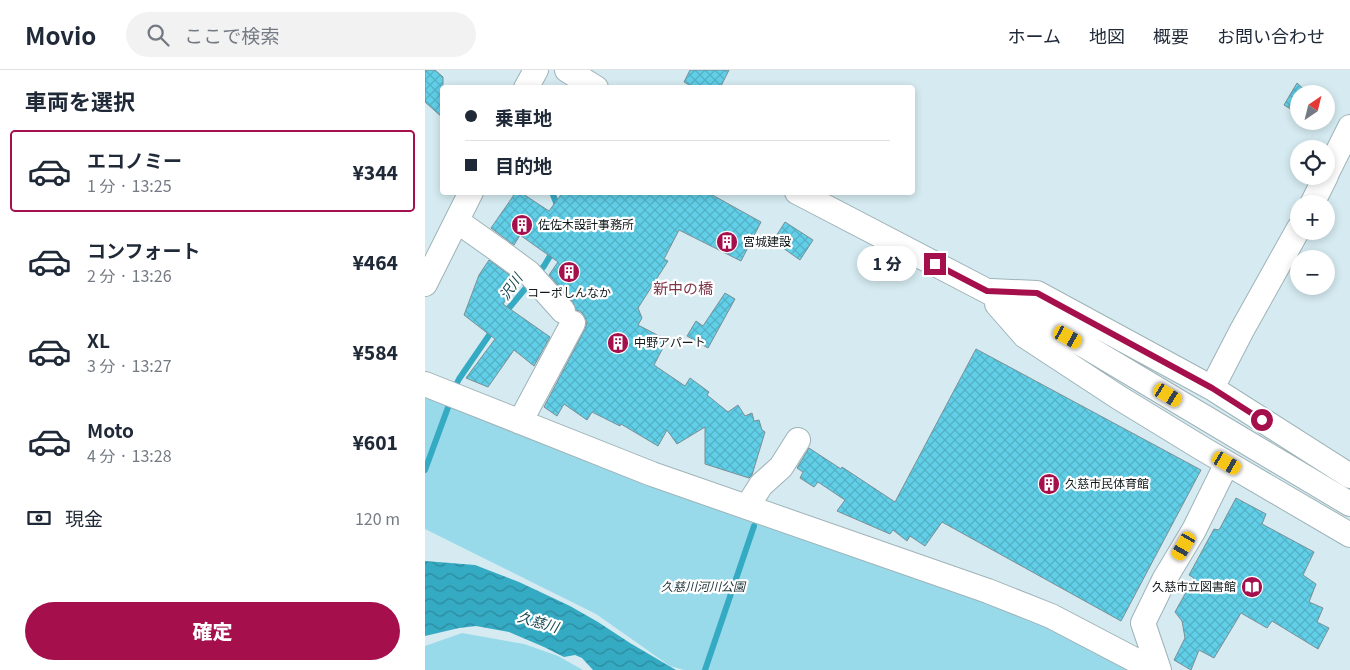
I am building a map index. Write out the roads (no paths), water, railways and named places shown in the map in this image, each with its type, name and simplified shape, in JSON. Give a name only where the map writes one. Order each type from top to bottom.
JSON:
[{"type":"street","points":[[528,85],[536,70]]},
{"type":"street","points":[[567,70],[591,85]]},
{"type":"street","points":[[1335,158],[1350,127]]},
{"type":"street","points":[[425,284],[470,195]]},
{"type":"street","points":[[803,195],[987,291],[1085,346],[1350,504]]},
{"type":"street","points":[[457,221],[498,250],[534,279],[568,317],[520,422]]},
{"type":"street","points":[[1212,388],[1292,240]]},
{"type":"street","points":[[987,291],[1037,293],[1212,388],[1350,476]]},
{"type":"street","points":[[987,291],[1025,336],[1118,397],[1350,535]]},
{"type":"street","points":[[425,384],[652,474],[1051,616],[1154,670]]},
{"type":"street","points":[[747,507],[761,484],[781,467],[799,440]]},
{"type":"street","points":[[1159,670],[1143,623],[1227,463]]},
{"type":"water","name":"久慈川","points":[[425,561],[475,565],[519,582],[570,606],[676,670],[593,670],[582,658],[575,655],[564,657],[509,632],[476,626],[425,636]]},
{"type":"waterway","name":"沢川","points":[[553,195],[558,208]]},
{"type":"waterway","name":"沢川","points":[[504,314],[544,266],[553,251]]},
{"type":"waterway","name":"沢川","points":[[455,387],[494,328]]},
{"type":"waterway","name":"沢川","points":[[425,470],[450,402]]},
{"type":"waterway","points":[[705,670],[754,526]]},
{"type":"place","name":"佐佐木設計事務所","points":[[522,225]]},
{"type":"place","name":"宮城建設","points":[[727,242]]},
{"type":"place","name":"コーポしんなか","points":[[569,272]]},
{"type":"place","name":"中野アパート","points":[[618,343]]},
{"type":"place","name":"久慈市民体育館","points":[[1049,484]]},
{"type":"place","name":"久慈市立図書館","points":[[1252,587]]},
{"type":"district","name":"新中の橋","points":[[683,289]]},
{"type":"park label","name":"久慈川河川公園","points":[[703,587]]}]
